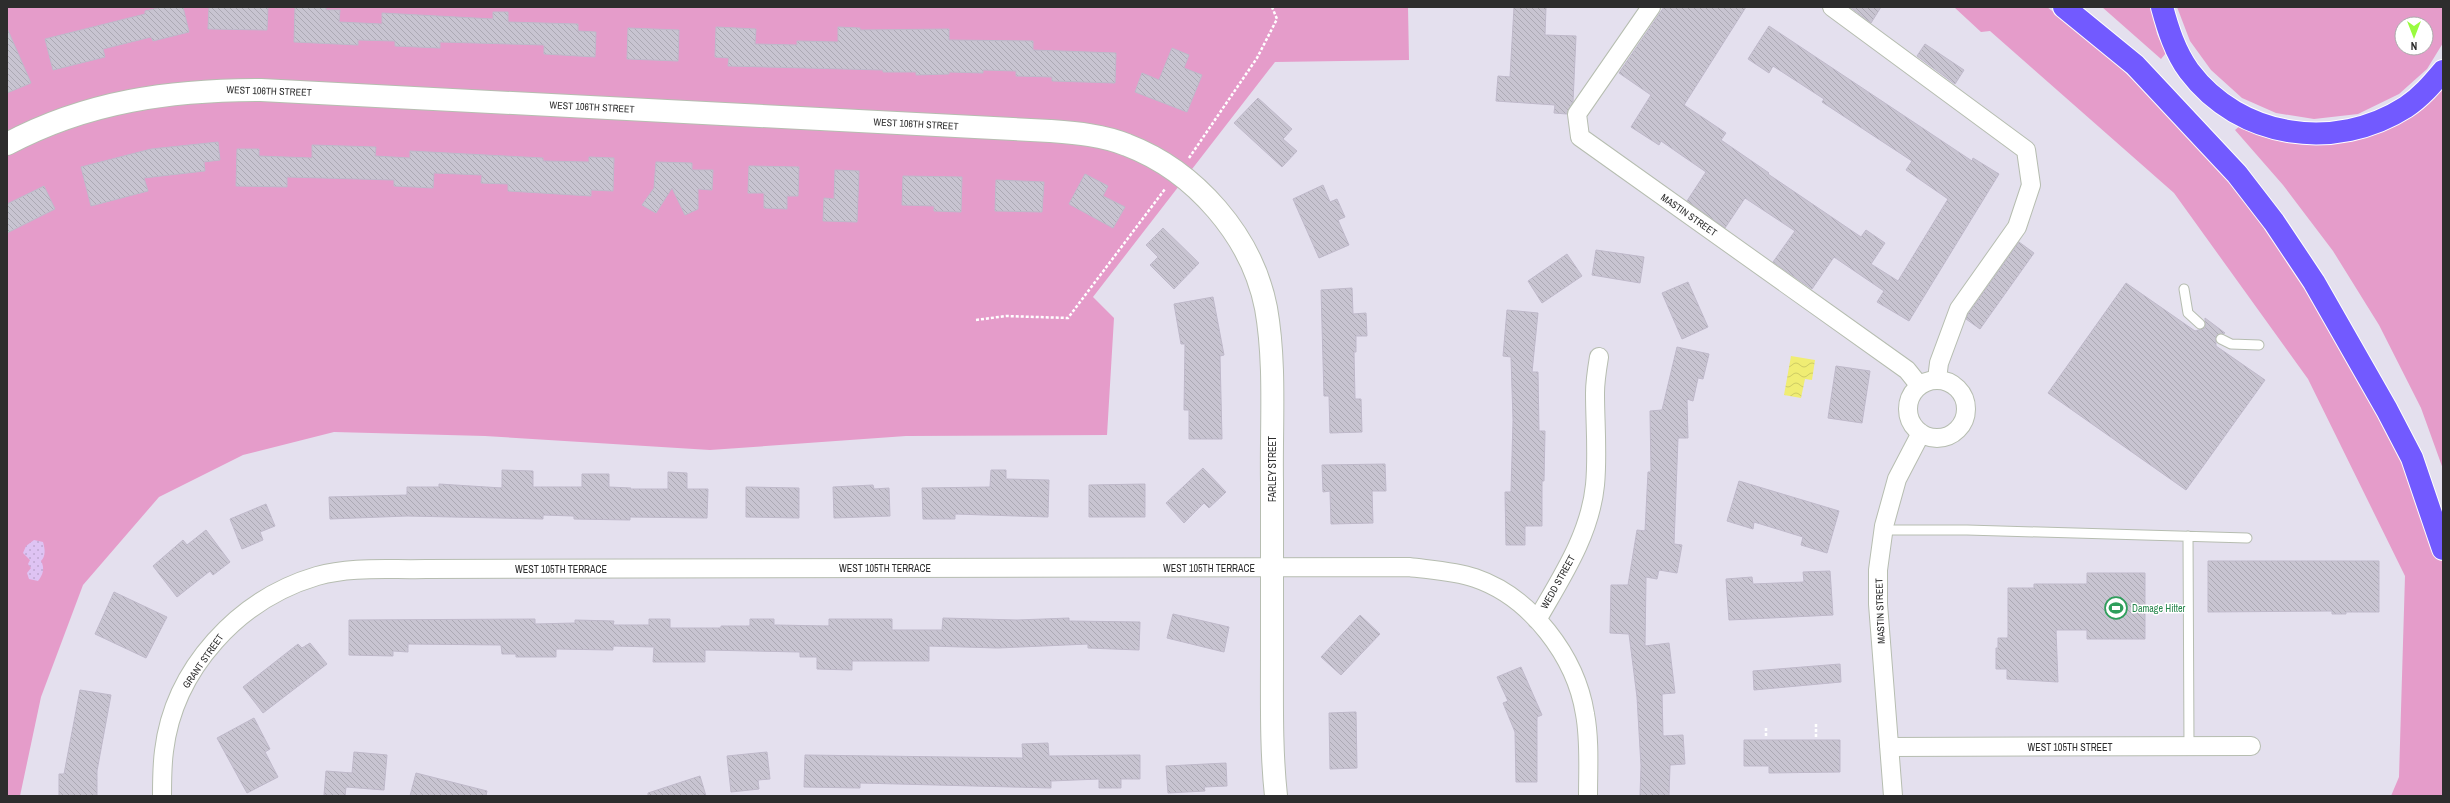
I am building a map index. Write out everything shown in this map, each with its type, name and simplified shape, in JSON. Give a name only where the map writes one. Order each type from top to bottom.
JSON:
[{"type":"highway","points":[[2064,7],[2140,70],[2237,174],[2274,222],[2314,282],[2387,410],[2412,458],[2443,549]]},
{"type":"highway","points":[[2162,7],[2177,49],[2189,71],[2208,90],[2227,108],[2249,120],[2292,132],[2340,133],[2386,119],[2423,94],[2443,71]]},
{"type":"street","name":"MASTIN STREET","points":[[1651,7],[1577,114],[1580,137],[1907,370],[1919,385]]},
{"type":"street","points":[[1832,7],[2026,150],[2031,186],[2018,226],[1959,309],[1939,363],[1937,379]]},
{"type":"street","name":"WEST 106TH STREET","points":[[7,144],[24,135],[84,112],[133,99],[213,90],[261,90],[1050,131],[1091,135],[1126,144],[1150,155],[1178,172]]},
{"type":"street","name":"FARLEY STREET","points":[[1178,172],[1204,195],[1227,221],[1247,254],[1263,296],[1270,343],[1272,704],[1276,796]]},
{"type":"street","name":"WEDD STREET","points":[[1588,796],[1588,749],[1582,698],[1567,658],[1556,640],[1536,620],[1572,559],[1587,523],[1595,486],[1598,446],[1595,392],[1599,357]]},
{"type":"street","points":[[1937,379],[1947,381],[1956,386],[1962,394],[1966,413],[1962,422],[1949,435],[1940,438],[1921,433],[1914,427],[1907,410],[1911,396],[1919,385],[1937,379]]},
{"type":"street","name":"MASTIN STREET","points":[[1893,796],[1878,604],[1878,570],[1883,530],[1897,479],[1921,433]]},
{"type":"street","name":"WEST 105TH TERRACE","points":[[232,622],[263,600],[294,584],[319,576],[352,570],[1409,567],[1452,572],[1476,579],[1500,590],[1536,620]]},
{"type":"street","name":"GRANT STREET","points":[[162,796],[164,750],[180,694],[190,676],[214,641],[232,622]]},
{"type":"street","name":"WEST 105TH STREET","points":[[1889,747],[2251,746]]},
{"type":"lane","points":[[2184,289],[2188,313],[2200,324]]},
{"type":"lane","points":[[2221,339],[2231,344],[2259,345]]},
{"type":"lane","points":[[1883,530],[1967,530],[2248,538]]},
{"type":"lane","points":[[2188,536],[2189,747]]},
{"type":"path","points":[[976,320],[1006,316],[1068,318],[1125,239],[1178,172],[1258,58],[1277,19],[1272,7]]},
{"type":"path","points":[[1816,724],[1816,737]]},
{"type":"path","points":[[1766,728],[1766,737]]},
{"type":"shaded area","points":[[7,7],[1408,7],[1409,60],[1275,62],[1093,297],[1114,318],[1107,435],[906,436],[710,450],[485,436],[334,432],[243,455],[159,497],[83,585],[41,697],[20,796],[7,796]]},
{"type":"shaded area","points":[[1954,7],[2047,7],[2084,35],[2149,94],[2295,248],[2426,499],[2443,565],[2443,796],[2391,796],[2399,777],[2405,576],[2308,379],[2174,193],[1990,31],[1981,32]]},
{"type":"shaded area","points":[[2102,7],[2152,7],[2157,34],[2166,53],[2161,59]]},
{"type":"shaded area","points":[[2177,7],[2443,7],[2443,43],[2427,69],[2399,94],[2358,114],[2314,119],[2276,113],[2242,98],[2211,70],[2190,41]]},
{"type":"shaded area","points":[[2443,85],[2443,469],[2421,408],[2379,325],[2333,251],[2283,185],[2235,130],[2241,125],[2303,142]]},
{"type":"sand","points":[[34,540],[43,542],[45,550],[44,557],[41,561],[43,571],[38,581],[29,579],[27,573],[31,568],[28,564],[30,560],[23,553],[26,546]]},
{"type":"water","points":[[1791,356],[1815,360],[1812,380],[1805,379],[1801,398],[1784,395]]},
{"type":"building","points":[[162,7],[183,7],[189,32],[153,41],[151,37],[103,49],[105,57],[53,70],[45,39],[145,14],[145,11]]},
{"type":"building","points":[[209,7],[268,7],[267,30],[208,29]]},
{"type":"building","points":[[295,7],[326,7],[326,10],[340,10],[339,22],[382,24],[382,13],[493,19],[493,12],[508,12],[508,22],[578,24],[578,31],[596,32],[595,57],[544,54],[544,45],[440,42],[440,48],[395,46],[395,41],[358,40],[358,45],[294,42]]},
{"type":"building","points":[[1514,7],[1546,7],[1545,35],[1576,36],[1573,102],[1567,114],[1554,113],[1555,105],[1496,101],[1498,76],[1510,77]]},
{"type":"building","points":[[1664,7],[1746,7],[1684,105],[1726,133],[1721,140],[1769,173],[1768,174],[1861,237],[1866,230],[1885,243],[1871,264],[1898,281],[1948,199],[1906,170],[1912,161],[1822,102],[1824,99],[1773,66],[1769,73],[1748,59],[1769,26],[1972,161],[1973,158],[1999,174],[1909,321],[1877,302],[1884,291],[1834,257],[1812,289],[1773,262],[1795,231],[1745,198],[1725,228],[1687,201],[1706,172],[1661,141],[1659,145],[1631,127],[1651,95],[1619,73]]},
{"type":"building","points":[[1850,7],[1881,7],[1871,23]]},
{"type":"building","points":[[716,27],[756,29],[755,44],[797,45],[797,41],[838,42],[838,27],[860,28],[860,30],[949,29],[949,40],[1033,41],[1033,50],[1116,53],[1115,83],[1052,81],[1052,77],[1016,76],[1016,71],[983,70],[983,73],[949,72],[949,74],[916,75],[916,72],[883,72],[883,70],[728,66],[729,58],[715,57]]},
{"type":"building","points":[[7,28],[31,83],[7,93]]},
{"type":"building","points":[[628,28],[679,30],[678,61],[627,59]]},
{"type":"building","points":[[1925,44],[1964,70],[1955,84],[1917,56]]},
{"type":"building","points":[[1172,48],[1189,55],[1184,68],[1202,75],[1187,112],[1135,92],[1142,73],[1159,80]]},
{"type":"building","points":[[1258,98],[1292,129],[1283,139],[1297,151],[1282,167],[1234,123]]},
{"type":"building","points":[[218,142],[220,160],[204,162],[205,171],[144,178],[148,191],[91,206],[81,167],[151,149]]},
{"type":"building","points":[[312,145],[376,147],[375,156],[410,158],[410,151],[543,158],[543,161],[589,162],[589,157],[614,158],[613,191],[591,190],[591,196],[508,191],[508,184],[481,183],[482,175],[434,173],[433,188],[394,186],[394,180],[287,177],[287,187],[236,186],[237,149],[259,149],[259,156],[312,158]]},
{"type":"building","points":[[656,162],[692,163],[692,170],[713,170],[712,190],[698,189],[698,209],[685,215],[672,188],[656,213],[642,205],[654,188]]},
{"type":"building","points":[[749,166],[799,167],[798,196],[787,196],[787,209],[764,208],[764,193],[748,193]]},
{"type":"building","points":[[835,170],[859,171],[857,222],[823,221],[824,198],[834,199]]},
{"type":"building","points":[[1085,174],[1108,186],[1103,196],[1125,207],[1113,228],[1069,204]]},
{"type":"building","points":[[903,176],[962,177],[961,212],[934,211],[934,206],[902,205]]},
{"type":"building","points":[[996,180],[1044,182],[1042,212],[995,211]]},
{"type":"building","points":[[1323,185],[1330,202],[1337,199],[1345,217],[1338,220],[1349,245],[1319,258],[1293,199]]},
{"type":"building","points":[[44,186],[55,209],[7,233],[7,204]]},
{"type":"building","points":[[1163,228],[1199,263],[1174,289],[1150,265],[1158,257],[1146,245]]},
{"type":"building","points":[[2019,242],[2034,253],[1980,329],[1966,319],[1968,314]]},
{"type":"building","points":[[1596,250],[1644,257],[1640,283],[1592,275]]},
{"type":"building","points":[[1567,254],[1582,276],[1542,303],[1528,281]]},
{"type":"building","points":[[1688,282],[1708,327],[1682,339],[1662,293]]},
{"type":"building","points":[[2126,283],[2195,331],[2205,328],[2205,318],[2225,333],[2216,336],[2216,346],[2265,380],[2186,490],[2048,393]]},
{"type":"building","points":[[1352,288],[1353,314],[1366,313],[1367,336],[1356,336],[1356,352],[1354,352],[1355,399],[1361,399],[1362,432],[1330,433],[1329,396],[1324,396],[1321,290]]},
{"type":"building","points":[[1213,297],[1224,355],[1220,356],[1222,439],[1189,439],[1189,410],[1184,410],[1185,344],[1181,344],[1174,304]]},
{"type":"building","points":[[1507,310],[1538,313],[1532,372],[1538,372],[1539,431],[1545,431],[1544,481],[1542,481],[1542,526],[1525,526],[1525,545],[1506,545],[1505,492],[1511,492],[1513,420],[1511,357],[1503,356]]},
{"type":"building","points":[[1677,347],[1709,354],[1703,379],[1698,378],[1693,401],[1687,399],[1688,438],[1678,438],[1674,544],[1682,545],[1677,573],[1659,570],[1657,579],[1646,577],[1645,646],[1669,643],[1675,693],[1662,694],[1663,736],[1683,735],[1685,764],[1670,765],[1669,796],[1640,796],[1641,766],[1637,697],[1629,634],[1610,633],[1611,585],[1628,585],[1637,530],[1645,531],[1648,472],[1651,472],[1650,411],[1662,410]]},
{"type":"building","points":[[1836,366],[1870,371],[1862,423],[1828,418]]},
{"type":"building","points":[[1385,464],[1386,491],[1372,491],[1373,523],[1331,524],[1330,491],[1323,492],[1322,465]]},
{"type":"building","points":[[1203,468],[1226,492],[1209,508],[1204,503],[1184,523],[1166,503]]},
{"type":"building","points":[[502,470],[533,471],[533,487],[582,487],[582,474],[609,474],[609,487],[631,488],[630,489],[668,489],[668,472],[687,473],[687,489],[708,489],[707,518],[630,517],[630,520],[574,519],[574,516],[543,515],[543,519],[407,516],[330,519],[329,497],[407,495],[407,487],[439,487],[439,484],[502,488]]},
{"type":"building","points":[[991,470],[1006,470],[1006,479],[1049,480],[1048,517],[955,514],[955,519],[923,519],[922,488],[990,487]]},
{"type":"building","points":[[1739,481],[1839,511],[1827,553],[1801,545],[1803,537],[1754,522],[1753,529],[1727,521]]},
{"type":"building","points":[[1145,484],[1145,517],[1089,517],[1089,485]]},
{"type":"building","points":[[873,485],[874,489],[889,488],[890,516],[834,518],[833,487]]},
{"type":"building","points":[[746,487],[799,488],[799,518],[746,517]]},
{"type":"building","points":[[266,504],[275,526],[260,532],[263,540],[242,549],[230,519]]},
{"type":"building","points":[[206,530],[230,562],[213,575],[210,571],[177,597],[153,566],[183,540],[187,545]]},
{"type":"building","points":[[2208,561],[2379,561],[2379,612],[2346,612],[2346,614],[2332,614],[2332,611],[2208,612]]},
{"type":"building","points":[[1830,571],[1833,615],[1729,620],[1726,579],[1752,577],[1753,584],[1804,582],[1803,572]]},
{"type":"building","points":[[2087,573],[2145,573],[2145,639],[2087,639],[2087,630],[2056,630],[2058,682],[2007,679],[2007,669],[1996,669],[1996,648],[1998,648],[1998,638],[2008,638],[2008,588],[2034,588],[2034,584],[2087,584]]},
{"type":"building","points":[[114,592],[167,617],[146,658],[95,634]]},
{"type":"building","points":[[1173,614],[1229,627],[1224,652],[1167,638]]},
{"type":"building","points":[[1360,615],[1380,634],[1341,675],[1321,657]]},
{"type":"building","points":[[943,618],[1017,620],[1069,618],[1069,621],[1140,622],[1139,650],[1088,648],[1088,644],[998,648],[929,646],[929,661],[852,661],[852,670],[817,669],[817,657],[800,657],[800,652],[705,650],[705,662],[653,662],[654,647],[613,646],[613,650],[556,649],[556,657],[516,657],[516,654],[502,654],[501,645],[408,644],[408,652],[393,651],[393,656],[349,655],[349,620],[535,619],[535,624],[575,623],[575,620],[614,621],[613,625],[649,625],[649,619],[670,619],[670,628],[721,628],[721,626],[750,626],[750,619],[774,619],[774,625],[829,626],[829,619],[892,619],[892,630],[942,630]]},
{"type":"building","points":[[310,643],[327,664],[263,713],[243,687],[298,644],[302,648]]},
{"type":"building","points":[[1840,664],[1841,682],[1754,690],[1753,671]]},
{"type":"building","points":[[1521,667],[1542,715],[1537,717],[1537,782],[1516,782],[1515,732],[1503,703],[1508,701],[1497,677]]},
{"type":"building","points":[[80,690],[111,695],[97,771],[97,796],[59,796],[59,774],[64,774]]},
{"type":"building","points":[[1356,712],[1357,768],[1330,769],[1329,713]]},
{"type":"building","points":[[254,718],[270,749],[265,752],[278,777],[247,793],[217,738]]},
{"type":"building","points":[[1744,740],[1840,740],[1840,772],[1769,773],[1769,766],[1744,766]]},
{"type":"building","points":[[1048,743],[1049,756],[1140,755],[1140,779],[1121,779],[1121,788],[1099,788],[1099,779],[1051,781],[1051,788],[860,783],[860,788],[804,787],[805,755],[1023,758],[1022,744]]},
{"type":"building","points":[[354,752],[387,755],[384,790],[346,787],[345,796],[324,795],[326,771],[352,773]]},
{"type":"building","points":[[767,752],[770,779],[758,780],[759,789],[731,792],[727,756]]},
{"type":"building","points":[[1226,763],[1227,786],[1204,787],[1205,791],[1168,793],[1166,766]]},
{"type":"building","points":[[416,773],[487,791],[486,796],[410,796]]},
{"type":"building","points":[[700,776],[706,796],[648,796],[648,793]]},
{"type":"place","name":"Damage Hitter","points":[[2116,608]]}]
